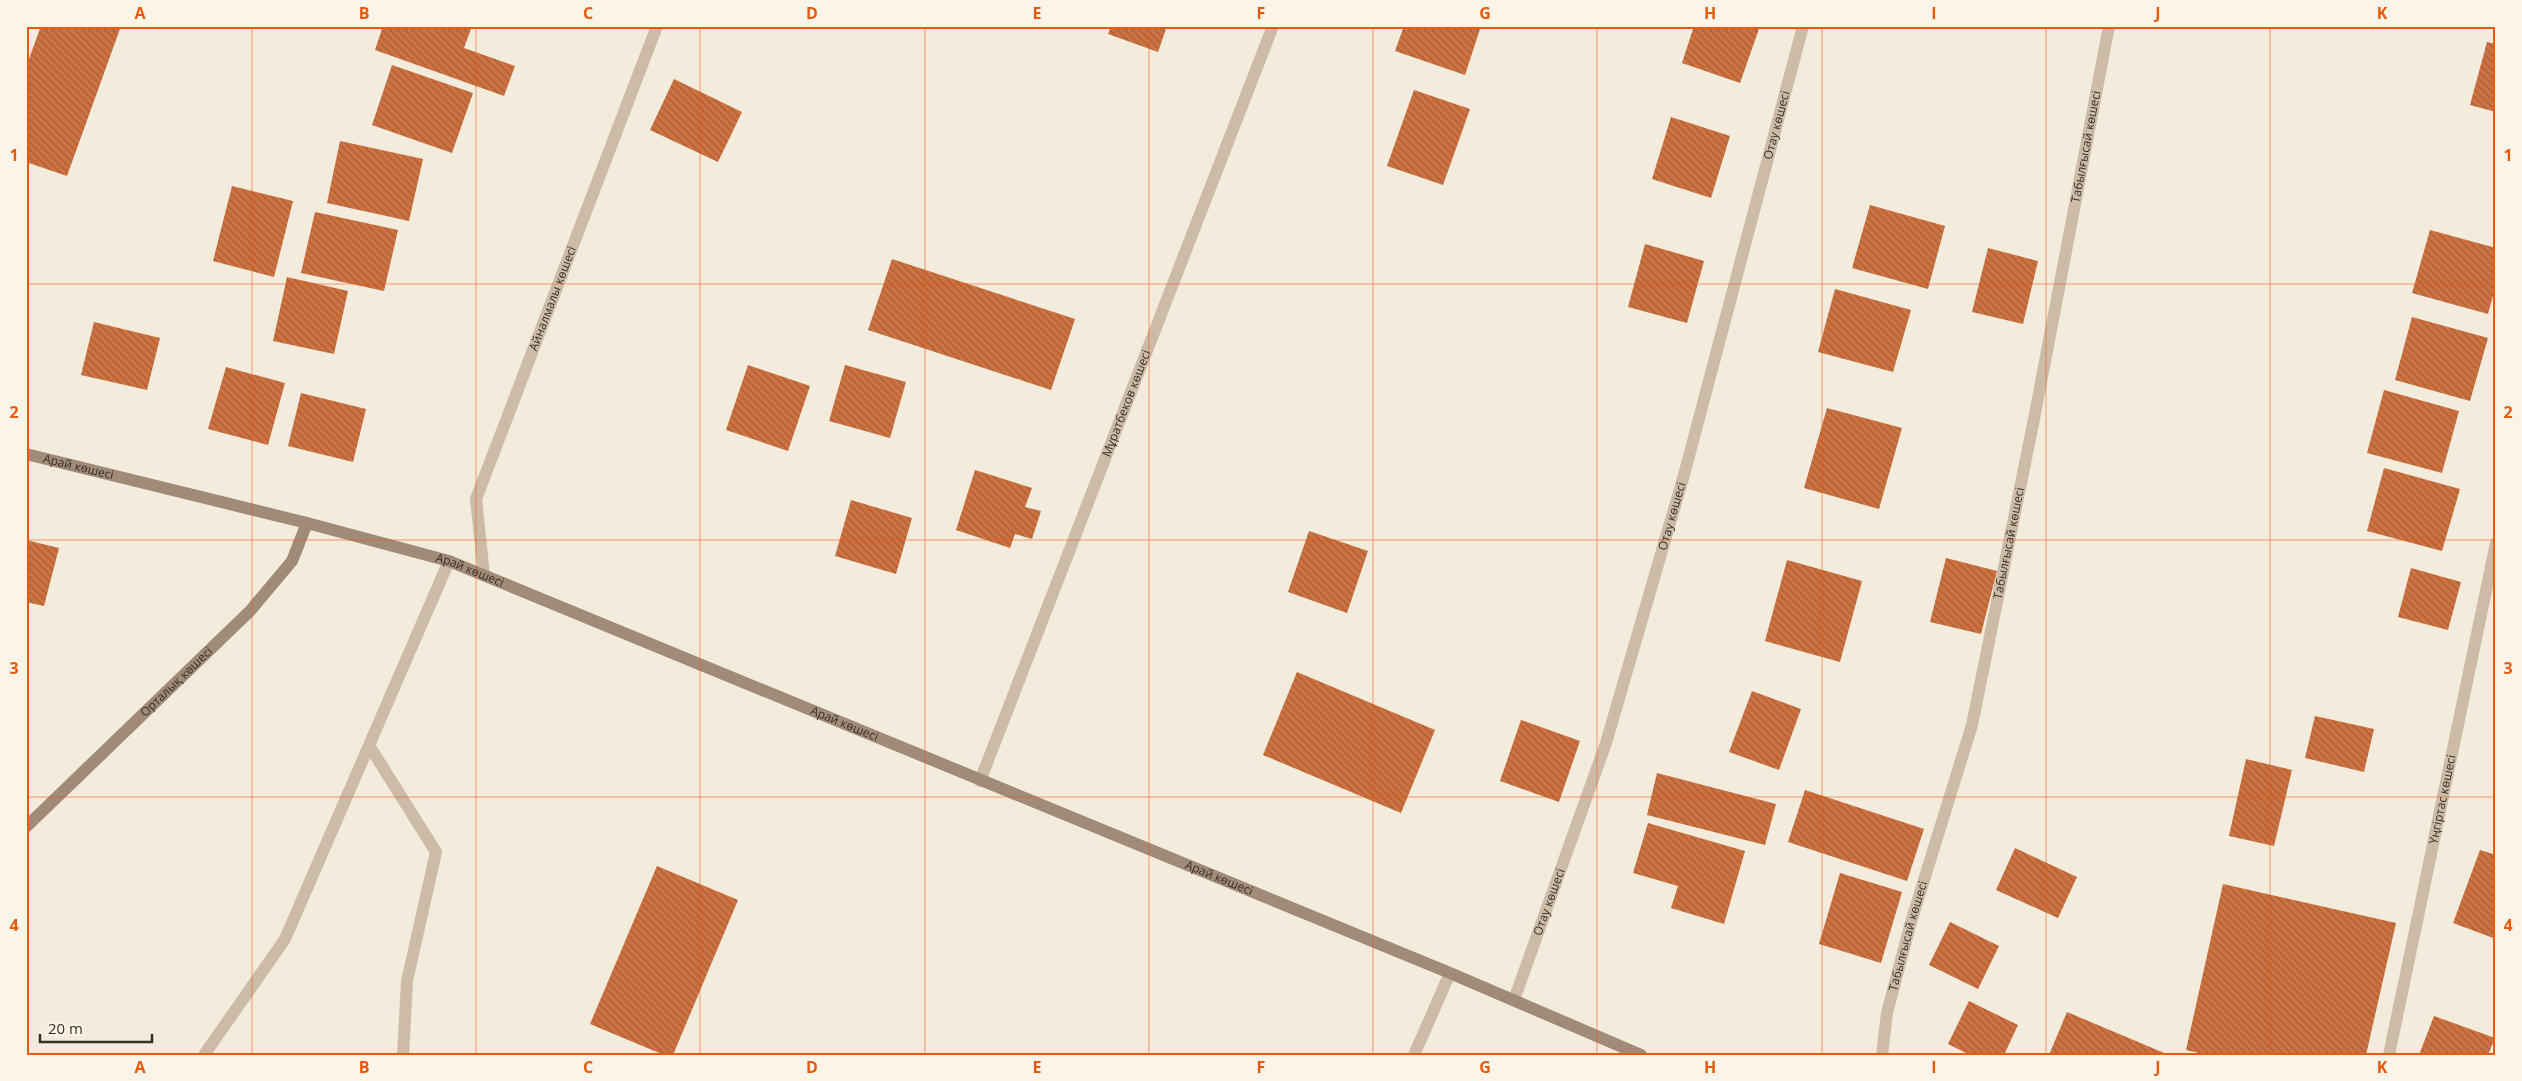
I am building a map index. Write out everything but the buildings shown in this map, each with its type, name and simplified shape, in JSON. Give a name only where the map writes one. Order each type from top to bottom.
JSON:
[{"type":"main road","name":"Арай көшесі","points":[[26,454],[307,523],[449,561],[1450,973],[1641,1055]]},
{"type":"main road","name":"Орталық көшесі","points":[[26,827],[250,611],[292,561],[307,523]]},
{"type":"street","name":"Айналмалы көшесі","points":[[484,575],[476,498],[657,26]]},
{"type":"street","name":"Мұратбеков көшесі","points":[[980,781],[1273,26]]},
{"type":"street","name":"Отау көшесі","points":[[1514,1000],[1606,743],[1684,475],[1803,26]]},
{"type":"street","name":"Табылғысай көшесі","points":[[1882,1055],[1888,1013],[1911,922],[1972,725],[2034,419],[2109,26]]},
{"type":"street","name":"Үңгіртас көшесі","points":[[2389,1055],[2496,543]]},
{"type":"street","points":[[204,1055],[285,939],[449,561]]},
{"type":"street","points":[[370,746],[436,852],[407,981],[403,1055]]},
{"type":"street","points":[[1414,1055],[1450,973]]}]
